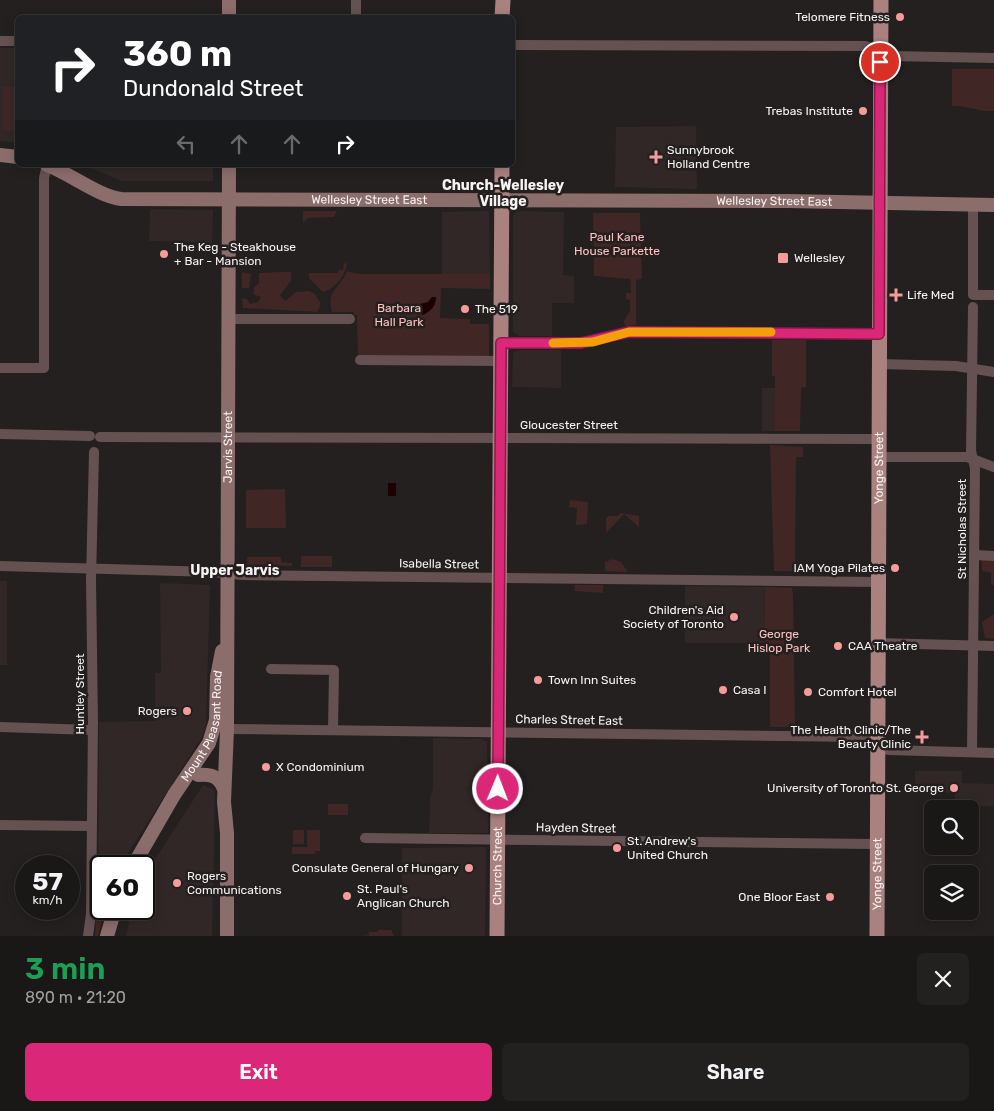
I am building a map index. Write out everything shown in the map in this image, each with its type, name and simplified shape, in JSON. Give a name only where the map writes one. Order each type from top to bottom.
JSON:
[{"type":"main road","points":[[229,15],[230,0]]},
{"type":"main road","points":[[502,0],[502,15]]},
{"type":"main road","name":"Yonge Street","points":[[877,936],[881,0]]},
{"type":"main road","points":[[0,155],[15,157]]},
{"type":"main road","name":"Wellesley Street East","points":[[51,167],[114,198],[229,200],[502,199],[994,205]]},
{"type":"main road","name":"Jarvis Street","points":[[228,729],[229,167]]},
{"type":"main road","name":"Church Street","points":[[498,936],[502,167]]},
{"type":"main road","name":"Mount Pleasant Road","points":[[139,855],[213,735],[216,720],[217,677],[228,618]]},
{"type":"main road","points":[[227,936],[227,832],[224,789],[228,729]]},
{"type":"main road","points":[[227,832],[232,800],[233,745],[228,729]]},
{"type":"main road","name":"Mount Pleasant Road","points":[[156,826],[198,776],[219,747],[228,729]]},
{"type":"main road","points":[[198,776],[214,776],[222,783],[224,789]]},
{"type":"main road","points":[[107,936],[112,920]]},
{"type":"main road","points":[[116,920],[117,936]]},
{"type":"street","points":[[356,0],[356,15]]},
{"type":"street","points":[[0,41],[15,41]]},
{"type":"street","points":[[515,45],[866,46],[880,50],[890,56],[994,58]]},
{"type":"street","points":[[0,368],[44,368],[44,178],[47,167]]},
{"type":"street","points":[[973,205],[973,295],[994,295]]},
{"type":"street","name":"St Nicholas Street","points":[[972,752],[975,555],[974,458],[971,451],[973,307]]},
{"type":"street","points":[[229,319],[350,319]]},
{"type":"street","points":[[501,343],[581,343],[629,332],[879,334]]},
{"type":"street","points":[[360,360],[501,361]]},
{"type":"street","points":[[879,364],[973,368],[994,372]]},
{"type":"street","name":"Gloucester Street","points":[[0,434],[879,439]]},
{"type":"street","name":"Huntley Street","points":[[88,936],[91,914],[91,569],[94,452]]},
{"type":"street","points":[[879,457],[974,458],[994,468]]},
{"type":"street","points":[[975,555],[994,556]]},
{"type":"street","name":"Isabella Street","points":[[0,566],[229,574],[878,582]]},
{"type":"street","points":[[877,644],[994,646]]},
{"type":"street","points":[[271,669],[334,670],[333,729]]},
{"type":"street","points":[[0,728],[92,730]]},
{"type":"street","name":"Charles Street East","points":[[228,729],[860,737],[888,750],[994,753]]},
{"type":"street","points":[[0,825],[91,826]]},
{"type":"street","name":"Hayden Street","points":[[365,838],[876,844]]},
{"type":"shaded area","points":[[0,48],[15,48],[15,143],[0,141]]},
{"type":"shaded area","name":"Sunnybrook Holland Centre","points":[[696,126],[697,189],[615,187],[616,127]]},
{"type":"shaded area","points":[[89,167],[213,167],[213,181],[121,181]]},
{"type":"shaded area","points":[[150,209],[213,210],[212,247],[197,247],[197,242],[149,241]]},
{"type":"shaded area","points":[[489,211],[490,274],[442,274],[442,212]]},
{"type":"shaded area","points":[[516,211],[564,212],[563,275],[574,276],[574,303],[552,303],[552,336],[520,336],[513,332],[513,216]]},
{"type":"shaded area","points":[[432,297],[436,297],[436,300],[431,310],[423,315],[416,312],[416,305],[428,302]]},
{"type":"shaded area","points":[[519,350],[561,350],[561,388],[512,387],[513,355],[514,352]]},
{"type":"shaded area","points":[[762,388],[775,388],[774,431],[762,431]]},
{"type":"shaded area","points":[[388,483],[396,483],[396,496],[388,496]]},
{"type":"shaded area","points":[[0,581],[7,581],[7,665],[0,665]]},
{"type":"shaded area","name":"Rogers","points":[[160,583],[210,585],[206,725],[202,737],[127,855],[98,855],[99,722],[155,721],[155,673],[161,673]]},
{"type":"shaded area","name":"Children's Aid Society of Toronto","points":[[685,586],[765,587],[764,643],[685,643]]},
{"type":"shaded area","points":[[433,738],[482,739],[487,742],[488,833],[429,833],[430,797],[433,789]]},
{"type":"shaded area","name":"University of Toronto St. George","points":[[915,771],[962,771],[962,783],[994,784],[994,806],[979,806],[979,800],[955,800],[955,793],[915,792]]},
{"type":"shaded area","name":"Rogers Communications","points":[[203,785],[215,790],[212,936],[126,936],[130,920],[155,920],[155,859]]},
{"type":"shaded area","points":[[486,847],[485,936],[402,936],[402,848]]},
{"type":"green space","points":[[952,69],[994,69],[994,111],[952,106]]},
{"type":"green space","points":[[3,87],[15,87],[15,131],[3,131]]},
{"type":"green space","points":[[303,211],[337,211],[334,217],[308,218],[303,223]]},
{"type":"green space","name":"Paul Kane House Parkette","points":[[593,213],[640,213],[642,279],[636,280],[636,325],[625,326],[624,321],[630,311],[630,300],[626,299],[626,293],[631,293],[630,279],[594,276]]},
{"type":"green space","points":[[344,263],[347,264],[342,278],[328,290],[323,292],[309,278],[309,273],[338,273],[339,270],[343,270]]},
{"type":"green space","name":"Barbara Hall Park","points":[[347,271],[358,274],[490,274],[490,289],[441,288],[440,318],[470,319],[470,324],[489,324],[489,357],[358,355],[357,315],[354,315],[354,312],[332,312],[331,305],[332,294]]},
{"type":"green space","points":[[242,272],[251,274],[249,288],[242,288]]},
{"type":"green space","points":[[291,272],[291,281],[280,295],[285,301],[296,292],[309,291],[315,294],[321,304],[317,312],[243,308],[242,298],[247,299],[250,304],[258,302],[261,297],[253,294],[254,287],[259,283],[259,273]]},
{"type":"green space","points":[[772,340],[806,340],[806,387],[801,388],[800,431],[774,431],[775,376],[772,376]]},
{"type":"green space","points":[[770,445],[803,447],[803,457],[796,457],[795,567],[802,567],[800,574],[793,571],[774,571]]},
{"type":"green space","points":[[285,489],[286,528],[246,528],[246,490]]},
{"type":"green space","points":[[570,500],[588,502],[587,524],[576,525],[577,508],[569,507]]},
{"type":"green space","points":[[621,513],[639,516],[639,527],[624,514],[606,533],[606,518],[618,516]]},
{"type":"green space","points":[[301,556],[332,556],[332,567],[301,567]]},
{"type":"green space","points":[[247,557],[281,557],[281,562],[292,563],[292,566],[247,565]]},
{"type":"green space","points":[[613,559],[621,562],[628,572],[605,571],[605,562]]},
{"type":"green space","points":[[982,560],[994,560],[994,585],[991,584],[991,573],[982,571]]},
{"type":"green space","points":[[575,585],[603,585],[603,593],[574,591]]},
{"type":"green space","name":"George Hislop Park","points":[[765,587],[792,588],[795,727],[770,727],[770,653],[764,652]]},
{"type":"green space","points":[[994,614],[994,639],[985,638],[982,622]]},
{"type":"green space","points":[[328,804],[348,804],[348,815],[328,815]]},
{"type":"green space","points":[[293,830],[304,830],[304,844],[293,844]]},
{"type":"green space","points":[[307,830],[320,830],[320,851],[315,851],[315,854],[292,854],[292,847],[307,847]]},
{"type":"green space","points":[[96,920],[102,920],[98,936],[95,936]]},
{"type":"green space","points":[[378,930],[391,930],[394,936],[363,936],[369,935],[369,932],[378,932]]},
{"type":"slow traffic","points":[[553,343],[593,342],[629,332],[771,332]]},
{"type":"place","name":"Telomere Fitness","points":[[900,17]]},
{"type":"place","name":"Trebas Institute","points":[[863,111]]},
{"type":"place","name":"Sunnybrook Holland Centre","points":[[656,157]]},
{"type":"place","name":"The Keg - Steakhouse + Bar - Mansion","points":[[164,254]]},
{"type":"place","name":"Wellesley","points":[[783,258]]},
{"type":"place","name":"Life Med","points":[[896,295]]},
{"type":"place","name":"The 519","points":[[465,309]]},
{"type":"place","name":"IAM Yoga Pilates","points":[[895,568]]},
{"type":"place","name":"Children's Aid Society of Toronto","points":[[734,617]]},
{"type":"place","name":"CAA Theatre","points":[[838,646]]},
{"type":"place","name":"Town Inn Suites","points":[[538,680]]},
{"type":"place","name":"Casa I","points":[[723,690]]},
{"type":"place","name":"Comfort Hotel","points":[[808,692]]},
{"type":"place","name":"Rogers","points":[[187,711]]},
{"type":"place","name":"The Health Clinic/The Beauty Clinic","points":[[922,737]]},
{"type":"place","name":"X Condominium","points":[[266,767]]},
{"type":"place","name":"University of Toronto St. George","points":[[954,788]]},
{"type":"place","name":"St. Andrew's United Church","points":[[617,848]]},
{"type":"place","name":"Consulate General of Hungary","points":[[469,868]]},
{"type":"place","name":"Rogers Communications","points":[[177,883]]},
{"type":"place","name":"St. Paul's Anglican Church","points":[[347,896]]},
{"type":"place","name":"One Bloor East","points":[[830,897]]},
{"type":"district","name":"Church-Wellesley Village","points":[[503,194]]},
{"type":"district","name":"Upper Jarvis","points":[[235,570]]},
{"type":"route","points":[[498,789],[501,343],[593,342],[629,332],[879,334],[880,62]]}]
